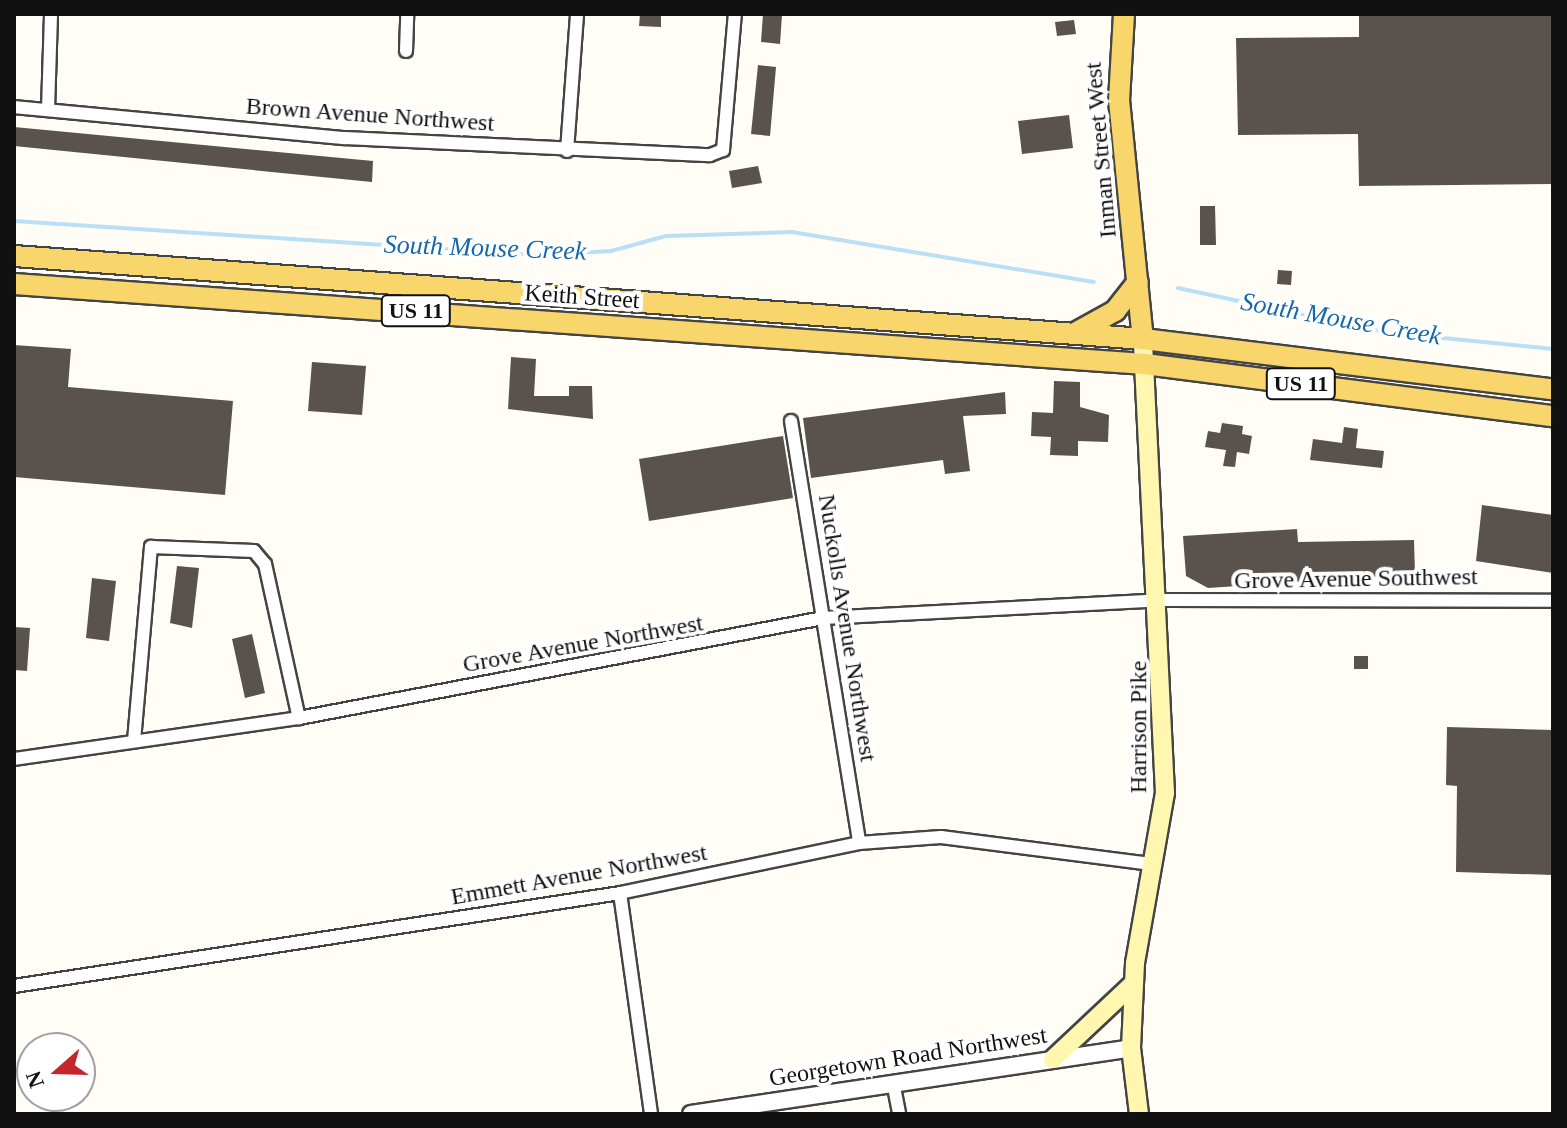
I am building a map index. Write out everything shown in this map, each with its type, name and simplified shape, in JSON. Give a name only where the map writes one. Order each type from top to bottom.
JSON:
[{"type":"main road","name":"Inman Street West","points":[[1124,14],[1119,100],[1143,339]]},
{"type":"main road","name":"Keith Street","points":[[14,256],[1143,339]]},
{"type":"main road","points":[[260,300],[261,272]]},
{"type":"main road","points":[[1074,334],[1115,311],[1138,282]]},
{"type":"main road","name":"Keith Street","points":[[14,284],[1145,364]]},
{"type":"main road","points":[[735,335],[737,310]]},
{"type":"main road","name":"Harrison Pike","points":[[1139,1114],[1131,1048],[1134,983],[1165,793],[1161,600],[1143,339]]},
{"type":"main road","name":"US 11","points":[[1143,339],[1553,389]]},
{"type":"main road","name":"US 11","points":[[1145,364],[1553,416]]},
{"type":"main road","points":[[1456,404],[1460,378]]},
{"type":"main road","points":[[1053,1059],[1134,983]]},
{"type":"street","points":[[48,110],[51,14]]},
{"type":"street","points":[[406,51],[407,14]]},
{"type":"street","points":[[567,151],[577,14]]},
{"type":"street","name":"Brown Avenue Northwest","points":[[14,107],[567,151],[664,156],[723,150],[735,14]]},
{"type":"street","name":"Nuckolls Avenue Northwest","points":[[791,421],[859,843]]},
{"type":"street","points":[[134,741],[151,547],[254,551],[265,564],[299,718]]},
{"type":"street","name":"Grove Avenue Southwest","points":[[1161,600],[1193,605],[1431,596],[1553,601]]},
{"type":"street","name":"Grove Avenue Northwest","points":[[14,759],[299,718],[823,618],[1161,600]]},
{"type":"street","name":"Emmett Avenue Northwest","points":[[14,986],[620,893],[859,843],[941,837],[1151,864]]},
{"type":"street","points":[[620,893],[651,1114]]},
{"type":"street","name":"Georgetown Road Northwest","points":[[691,1114],[1131,1048]]},
{"type":"street","points":[[893,1082],[899,1114]]},
{"type":"building","points":[[640,14],[661,14],[661,27],[639,26]]},
{"type":"building","points":[[763,14],[782,15],[780,44],[761,42]]},
{"type":"building","points":[[1359,14],[1553,14],[1553,184],[1359,186],[1358,134],[1238,135],[1236,38],[1359,37]]},
{"type":"building","points":[[1074,20],[1076,34],[1057,36],[1055,22]]},
{"type":"building","points":[[758,65],[776,67],[770,136],[751,134]]},
{"type":"building","points":[[1069,115],[1073,148],[1022,154],[1018,121]]},
{"type":"building","points":[[14,127],[373,161],[372,182],[14,146]]},
{"type":"building","points":[[758,166],[762,183],[732,188],[729,171]]},
{"type":"building","points":[[1200,206],[1215,206],[1216,245],[1200,245]]},
{"type":"building","points":[[1278,270],[1292,271],[1291,285],[1277,284]]},
{"type":"building","points":[[14,345],[71,349],[68,387],[233,401],[225,495],[14,477]]},
{"type":"building","points":[[511,357],[536,359],[534,396],[569,396],[569,386],[592,386],[593,419],[508,409]]},
{"type":"building","points":[[312,362],[366,366],[362,415],[308,411]]},
{"type":"building","points":[[1054,381],[1080,382],[1080,407],[1109,415],[1108,442],[1078,441],[1078,456],[1050,455],[1051,437],[1031,436],[1032,412],[1053,413]]},
{"type":"building","points":[[1005,392],[1006,414],[963,416],[970,471],[945,474],[943,460],[811,478],[803,418]]},
{"type":"building","points":[[1222,423],[1243,426],[1242,434],[1252,436],[1249,454],[1237,452],[1235,467],[1223,466],[1226,450],[1205,447],[1208,431],[1220,433]]},
{"type":"building","points":[[1344,427],[1358,429],[1356,448],[1384,451],[1382,468],[1310,460],[1313,439],[1342,443]]},
{"type":"building","points":[[783,436],[793,498],[649,521],[639,459]]},
{"type":"building","points":[[1482,505],[1553,515],[1553,573],[1476,561]]},
{"type":"building","points":[[1297,529],[1298,542],[1414,540],[1415,574],[1208,588],[1186,576],[1183,536]]},
{"type":"building","points":[[177,566],[199,568],[192,628],[170,623]]},
{"type":"building","points":[[92,578],[116,581],[109,641],[86,638]]},
{"type":"building","points":[[14,627],[30,628],[27,671],[14,670]]},
{"type":"building","points":[[252,634],[265,693],[245,698],[232,639]]},
{"type":"building","points":[[1354,656],[1368,656],[1368,669],[1354,669]]},
{"type":"building","points":[[1447,727],[1553,730],[1553,875],[1456,872],[1457,786],[1446,785]]},
{"type":"waterway","name":"South Mouse Creek","points":[[14,221],[538,255],[611,251],[666,236],[792,232],[1094,282]]},
{"type":"waterway","name":"South Mouse Creek","points":[[1178,288],[1383,332],[1553,349]]}]
